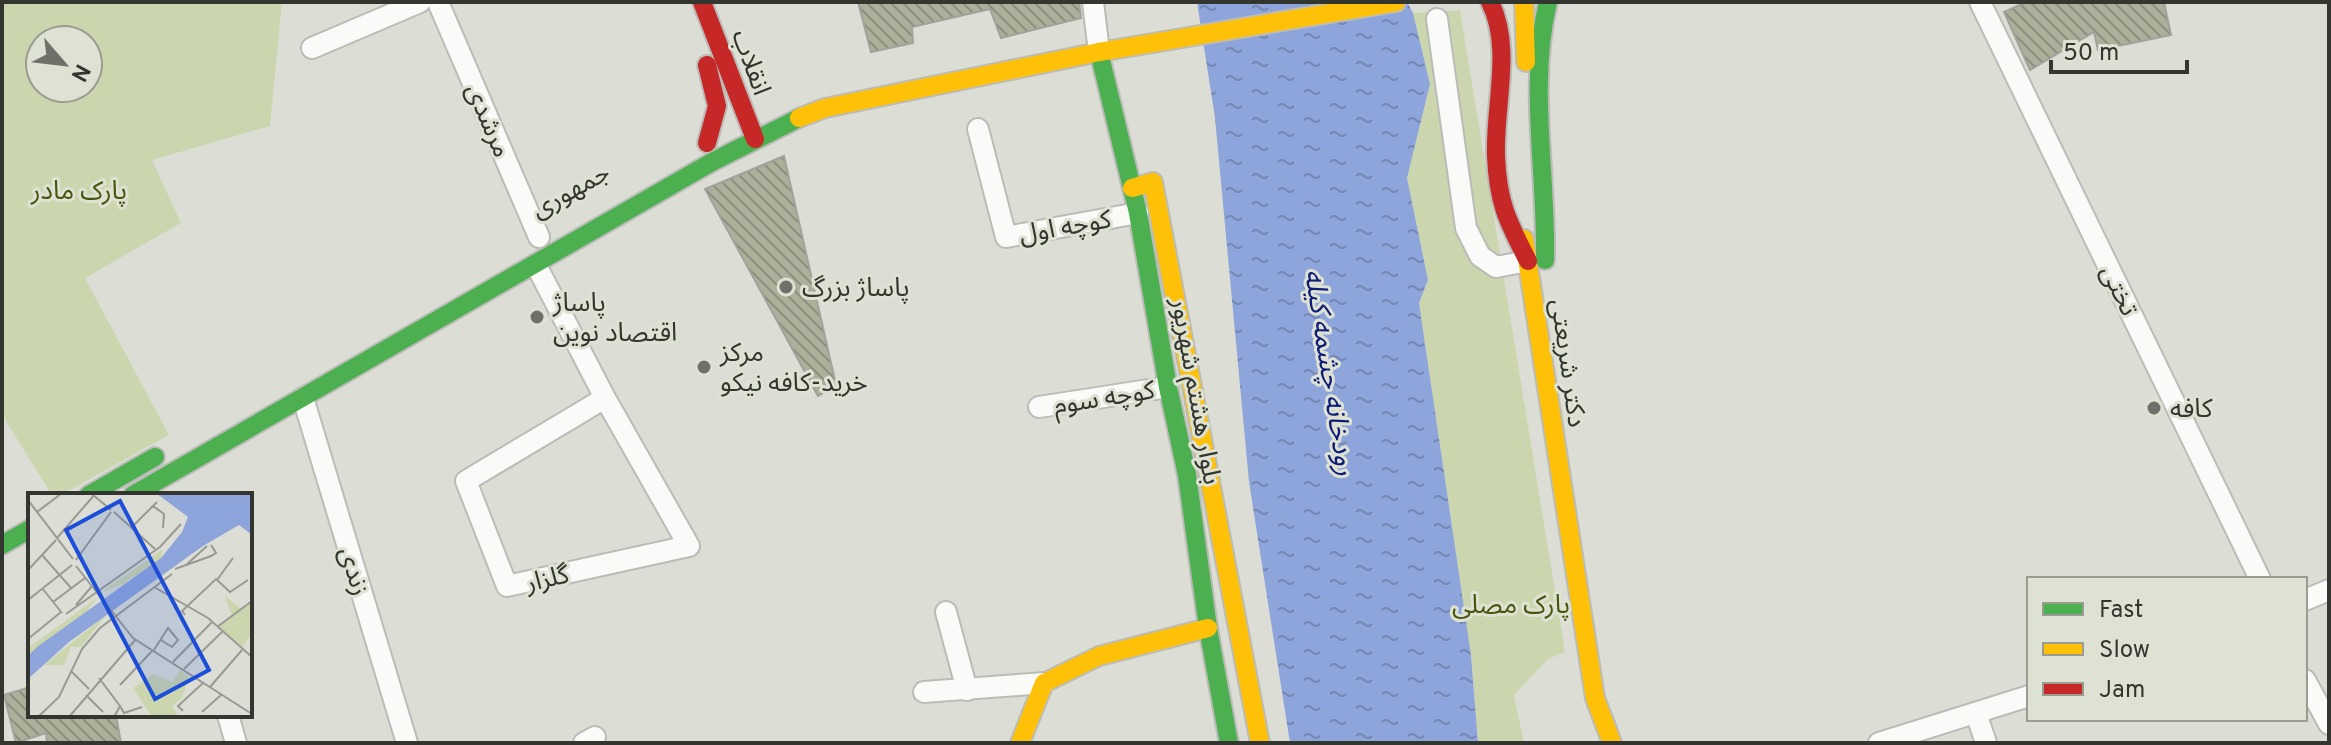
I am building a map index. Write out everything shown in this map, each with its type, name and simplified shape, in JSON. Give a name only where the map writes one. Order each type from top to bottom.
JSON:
[{"type":"main road","name":"انقلاب","points":[[692,2],[717,106],[700,146],[753,117]]},
{"type":"main road","name":"انقلاب","points":[[702,2],[753,117],[755,139]]},
{"type":"main road","points":[[1108,44],[1319,2]]},
{"type":"main road","points":[[785,103],[828,91],[1108,44],[1396,2]]},
{"type":"main road","points":[[1490,2],[1495,7],[1499,34],[1496,150],[1505,216],[1536,260]]},
{"type":"main road","name":"دکتر شریعتی","points":[[1510,2],[1515,80],[1510,145],[1560,354]]},
{"type":"main road","name":"دکتر شریعتی","points":[[1524,2],[1524,146],[1563,500],[1595,698],[1610,735]]},
{"type":"main road","points":[[1536,260],[1546,210],[1539,156],[1542,27],[1548,2]]},
{"type":"main road","name":"جمهوری","points":[[160,488],[303,398],[755,139],[825,108],[1108,44]]},
{"type":"main road","name":"بلوار هشتم شهریور","points":[[1108,44],[1168,387],[1187,475],[1208,628],[1229,743]]},
{"type":"main road","name":"بلوار هشتم شهریور","points":[[1132,188],[1153,182],[1260,743]]},
{"type":"main road","points":[[92,493],[171,448]]},
{"type":"main road","points":[[1563,500],[1583,495]]},
{"type":"main road","points":[[2,545],[28,530]]},
{"type":"main road","points":[[1020,743],[1044,683],[1099,656],[1208,628]]},
{"type":"main road","name":"دکتر شریعتی","points":[[1610,735],[1615,697]]},
{"type":"street","points":[[312,48],[420,2]]},
{"type":"street","name":"مرشدی","points":[[438,2],[539,238]]},
{"type":"street","points":[[1093,2],[1108,44]]},
{"type":"street","name":"تختی","points":[[1980,2],[2259,577]]},
{"type":"street","points":[[1437,19],[1466,228],[1480,256],[1496,267],[1536,260]]},
{"type":"street","name":"کوچه اول","points":[[978,129],[1006,237],[1138,213]]},
{"type":"street","name":"گلزار","points":[[536,265],[605,398],[689,546],[507,586],[466,481],[605,398]]},
{"type":"street","name":"کوچه سوم","points":[[1039,407],[1168,387]]},
{"type":"street","name":"زندی","points":[[303,398],[407,743]]},
{"type":"street","points":[[2307,599],[2329,590]]},
{"type":"street","points":[[946,612],[967,690]]},
{"type":"street","points":[[924,692],[1044,683]]},
{"type":"street","points":[[2307,684],[2329,724]]},
{"type":"street","points":[[1879,743],[2027,697]]},
{"type":"street","points":[[1976,713],[1986,743]]},
{"type":"street","points":[[229,717],[236,743]]},
{"type":"green space","name":"پارک مادر","points":[[2,2],[282,2],[270,126],[152,160],[181,223],[85,278],[169,435],[65,493],[51,493],[2,411]]},
{"type":"green space","name":"پارک مصلی","points":[[1460,10],[1565,652],[1548,659],[1514,695],[1524,743],[1478,743],[1471,655],[1419,303],[1428,280],[1407,178],[1430,84],[1413,13]]},
{"type":"water","name":"رودخانه چشمه کیله","points":[[1197,2],[1407,2],[1413,13],[1430,84],[1407,178],[1428,280],[1419,303],[1471,655],[1478,743],[1290,743],[1249,482],[1215,118]]},
{"type":"building","points":[[858,2],[1079,2],[1081,18],[1001,38],[990,9],[912,27],[913,43],[871,52]]},
{"type":"building","points":[[2026,2],[2164,2],[2171,35],[2098,50],[2094,32],[2030,70],[2004,12]]},
{"type":"building","name":"پاساژ بزرگ","points":[[784,156],[836,385],[818,396],[705,189]]},
{"type":"building","points":[[28,688],[28,717],[116,717],[121,743],[47,743],[46,733],[16,743],[4,695]]},
{"type":"traffic: fast","points":[[1545,260],[1539,66],[1548,2]]},
{"type":"traffic: fast","points":[[1099,52],[1138,213],[1168,387],[1187,475],[1208,628],[1229,743]]},
{"type":"traffic: fast","points":[[136,493],[712,162],[799,118]]},
{"type":"traffic: fast","points":[[92,493],[155,457]]},
{"type":"traffic: fast","points":[[2,545],[28,530]]},
{"type":"traffic: slow","points":[[799,118],[825,108],[1099,52],[1396,2]]},
{"type":"traffic: slow","points":[[1524,2],[1526,62]]},
{"type":"traffic: slow","points":[[1132,188],[1153,182],[1260,743]]},
{"type":"traffic: slow","points":[[1524,239],[1595,698],[1612,743]]},
{"type":"traffic: slow","points":[[1020,743],[1044,683],[1099,656],[1208,628]]},
{"type":"traffic: jam","points":[[702,2],[755,139]]},
{"type":"traffic: jam","points":[[1490,2],[1497,20],[1501,58],[1496,137],[1499,186],[1509,222],[1528,261]]},
{"type":"traffic: jam","points":[[707,65],[717,106],[707,143]]},
{"type":"place","name":"پاساژ بزرگ","points":[[786,287]]},
{"type":"place","name":"پاساژ اقتصاد نوین","points":[[537,317]]},
{"type":"place","name":"مرکز خرید-کافه نیکو","points":[[704,367]]},
{"type":"place","name":"کافه","points":[[2154,408]]}]
